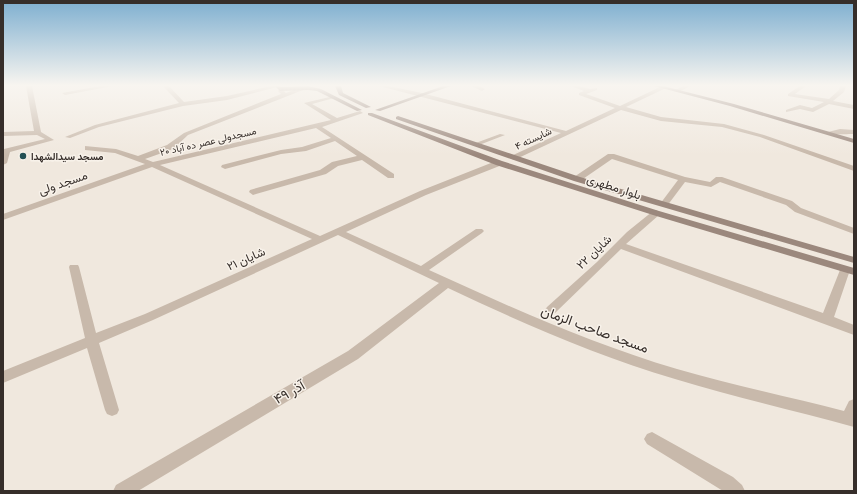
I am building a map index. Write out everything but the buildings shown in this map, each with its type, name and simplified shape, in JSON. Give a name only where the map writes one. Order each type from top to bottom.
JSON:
[{"type":"main road","points":[[354,109],[359,112],[376,109]]},
{"type":"main road","points":[[746,109],[854,140]]},
{"type":"main road","name":"بلوار مطهری","points":[[373,110],[577,179],[854,260]]},
{"type":"main road","name":"بلوار مطهری","points":[[373,110],[499,163],[656,213],[850,271]]},
{"type":"main road","points":[[763,245],[765,234]]},
{"type":"street","points":[[33,109],[38,133]]},
{"type":"street","points":[[68,137],[97,126],[163,109]]},
{"type":"street","points":[[138,159],[170,147],[186,134],[249,109]]},
{"type":"street","points":[[317,109],[336,120]]},
{"type":"street","points":[[478,109],[567,133]]},
{"type":"street","name":"شایسته ۴","points":[[514,158],[617,109]]},
{"type":"street","points":[[631,109],[661,119],[722,125],[762,136],[854,169]]},
{"type":"street","points":[[788,111],[794,109]]},
{"type":"street","name":"مسجدولی عصر ده آباد ۲۰","points":[[153,164],[317,126],[359,112]]},
{"type":"street","points":[[317,126],[391,176]]},
{"type":"street","points":[[828,133],[840,130],[854,132]]},
{"type":"street","points":[[3,134],[38,133],[51,140],[7,151],[3,163]]},
{"type":"street","points":[[477,144],[502,135]]},
{"type":"street","points":[[225,167],[280,152],[303,149],[336,139]]},
{"type":"street","points":[[88,148],[116,151],[153,164],[321,240]]},
{"type":"street","points":[[253,192],[323,172],[335,164],[363,156]]},
{"type":"street","points":[[577,179],[611,156],[683,180],[711,185],[719,179],[789,203],[798,210],[854,231]]},
{"type":"street","name":"شایان ۲۱","points":[[3,378],[150,317],[423,193],[499,163]]},
{"type":"street","name":"مسجد ولی","points":[[3,217],[153,164]]},
{"type":"street","points":[[664,204],[683,180]]},
{"type":"street","name":"شایان ۲۲","points":[[550,310],[601,264],[630,234],[656,213]]},
{"type":"street","points":[[421,271],[479,231]]},
{"type":"street","name":"مسجد صاحب الزمان","points":[[339,232],[514,314],[595,346],[676,374],[852,415]]},
{"type":"street","points":[[620,245],[854,330]]},
{"type":"street","points":[[74,267],[92,341],[112,410]]},
{"type":"street","points":[[827,319],[850,271]]},
{"type":"street","name":"آذر ۴۹","points":[[122,491],[353,355],[448,283]]},
{"type":"street","points":[[652,439],[727,483],[736,491]]},
{"type":"place","name":"مسجد سیدالشهدا","points":[[23,156]]}]
